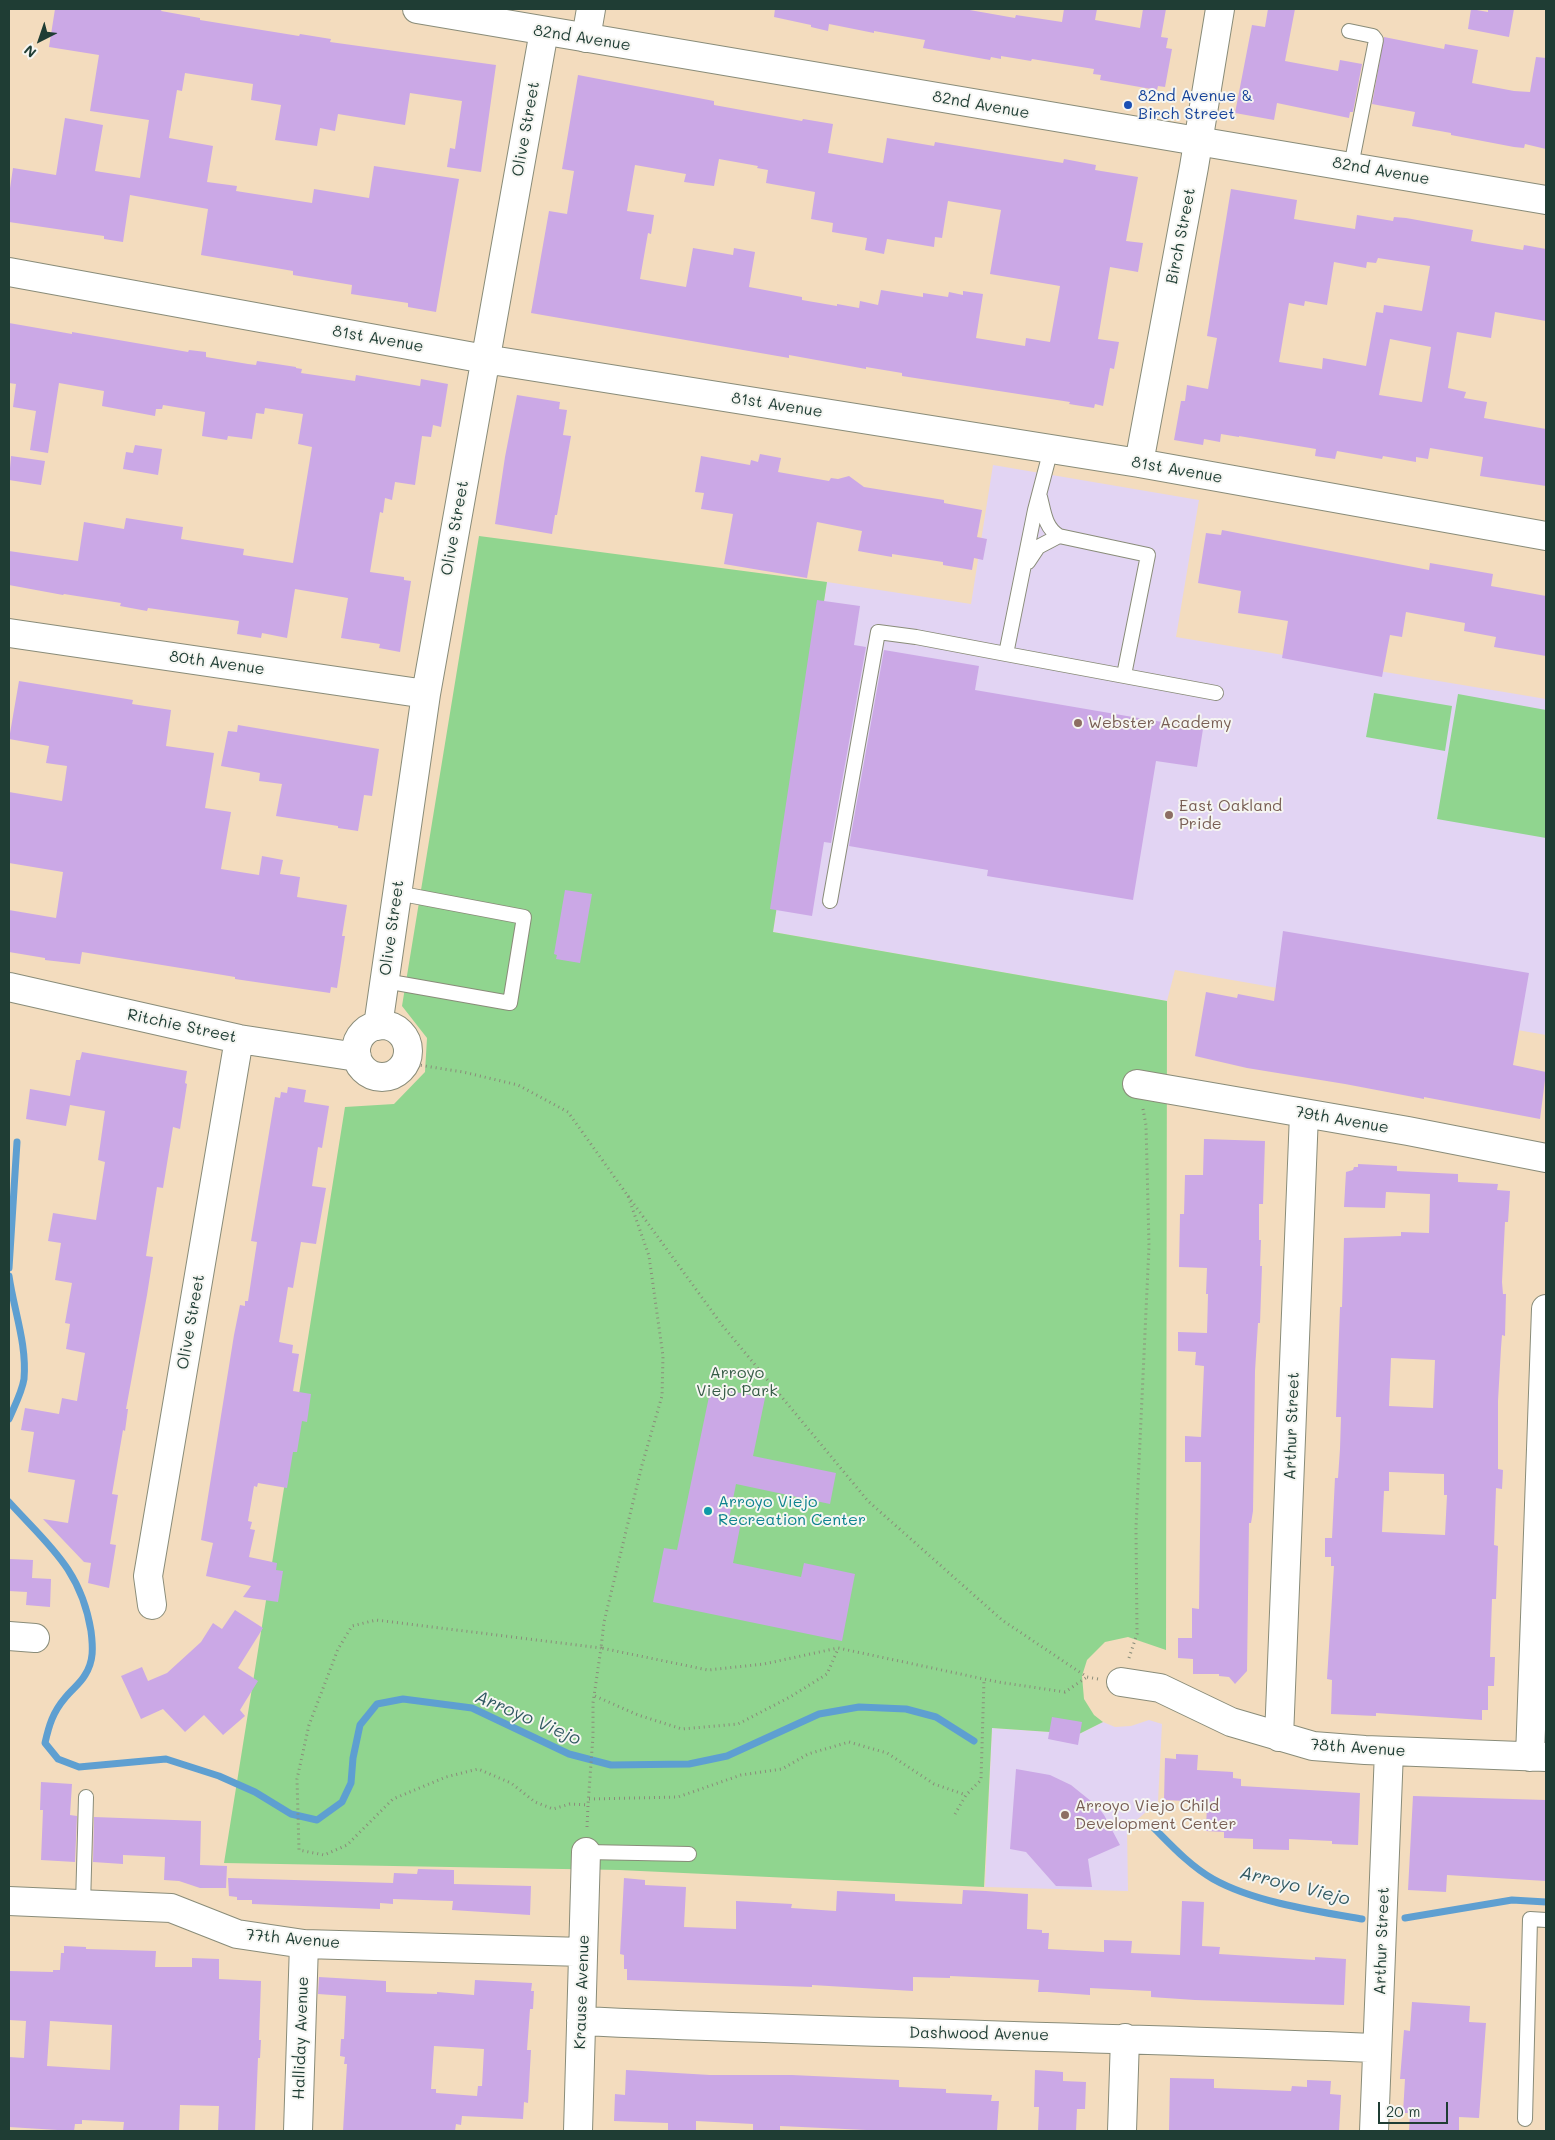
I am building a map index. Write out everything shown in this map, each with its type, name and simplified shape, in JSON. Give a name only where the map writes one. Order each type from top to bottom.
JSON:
[{"type":"street","name":"82nd Avenue","points":[[417,9],[1546,200]]},
{"type":"street","points":[[586,38],[591,9]]},
{"type":"street","name":"Birch Street","points":[[1139,463],[1198,142],[1220,9]]},
{"type":"street","name":"Olive Street","points":[[378,1026],[426,694],[544,31]]},
{"type":"street","name":"81st Avenue","points":[[9,272],[485,359],[1139,463],[1546,536]]},
{"type":"street","name":"80th Avenue","points":[[9,633],[426,694]]},
{"type":"street","name":"Ritchie Street","points":[[9,987],[238,1039],[357,1057]]},
{"type":"street","points":[[378,1026],[388,1026],[396,1030],[405,1039],[408,1054],[406,1063],[396,1073],[380,1077],[372,1075],[362,1067],[357,1057],[360,1038],[366,1032],[378,1026]]},
{"type":"street","name":"Olive Street","points":[[152,1605],[148,1576],[238,1039]]},
{"type":"street","name":"79th Avenue","points":[[1138,1084],[1408,1131],[1546,1158]]},
{"type":"street","name":"Arthur Street","points":[[1279,1738],[1304,1114]]},
{"type":"street","points":[[1538,1757],[1546,1308]]},
{"type":"street","name":"78th Avenue","points":[[1121,1682],[1160,1688],[1232,1722],[1279,1738],[1313,1746],[1538,1757]]},
{"type":"street","name":"Arthur Street","points":[[1374,2131],[1389,1751]]},
{"type":"street","name":"Krause Avenue","points":[[578,2131],[586,1852]]},
{"type":"street","name":"77th Avenue","points":[[9,1901],[171,1908],[237,1934],[304,1944],[583,1952]]},
{"type":"street","name":"Halliday Avenue","points":[[298,2131],[304,1944]]},
{"type":"street","name":"Dashwood Avenue","points":[[581,2020],[802,2031],[1125,2038],[1377,2048]]},
{"type":"street","points":[[1122,2131],[1125,2038]]},
{"type":"lane","points":[[1349,31],[1372,36],[1376,40],[1351,166]]},
{"type":"lane","points":[[1006,654],[1051,449]]},
{"type":"lane","points":[[1040,495],[1046,521],[1052,532],[1059,536],[1148,555],[1124,675]]},
{"type":"lane","points":[[1020,584],[1031,556],[1038,547],[1059,536]]},
{"type":"lane","points":[[830,901],[878,632],[916,637],[1216,693]]},
{"type":"lane","points":[[385,981],[510,1004],[524,917],[397,893]]},
{"type":"lane","points":[[83,1905],[86,1797]]},
{"type":"lane","points":[[586,1852],[689,1854]]},
{"type":"lane","points":[[1525,2119],[1530,1919],[1546,1920]]},
{"type":"path","points":[[406,1063],[463,1072],[518,1085],[568,1112],[722,1325],[868,1501],[1002,1620],[1087,1677],[1121,1682],[1138,1634],[1136,1528],[1149,1246],[1146,1125],[1138,1084]]},
{"type":"path","points":[[586,1852],[595,1696],[604,1622],[642,1465],[662,1396],[663,1356],[649,1256],[628,1196]]},
{"type":"path","points":[[588,1805],[570,1804],[553,1810],[535,1802],[511,1782],[478,1769],[446,1778],[393,1799],[347,1845],[324,1855],[299,1850],[297,1779],[309,1725],[338,1649],[352,1626],[376,1620],[386,1621],[601,1648],[708,1670],[764,1664],[838,1648],[984,1679],[1065,1692],[1087,1677]]},
{"type":"path","points":[[595,1696],[638,1715],[682,1729],[738,1724],[790,1697],[827,1674],[838,1648]]},
{"type":"path","points":[[955,1814],[966,1795],[981,1780],[984,1679]]},
{"type":"path","points":[[589,1799],[678,1797],[741,1775],[782,1769],[808,1754],[849,1742],[887,1753],[934,1784],[966,1795]]},
{"type":"shaded area","name":"East Oakland Pride","points":[[993,465],[1199,500],[1176,637],[1546,699],[1546,1035],[1175,970],[1167,1001],[773,932],[827,582],[971,604]]},
{"type":"shaded area","name":"Arroyo Viejo Child Development Center","points":[[1149,1720],[1162,1724],[1158,1802],[1127,1828],[1128,1891],[985,1887],[992,1728],[1079,1734],[1103,1722],[1115,1727],[1131,1726]]},
{"type":"green space","name":"Arroyo Viejo Park","points":[[479,536],[827,582],[773,932],[1167,1001],[1166,1650],[1128,1637],[1105,1642],[1087,1660],[1082,1676],[1084,1699],[1094,1715],[1103,1722],[1079,1734],[992,1728],[984,1887],[619,1870],[224,1863],[345,1107],[394,1104],[425,1072],[427,1038],[402,1006]]},
{"type":"green space","points":[[1374,693],[1452,706],[1445,751],[1366,737]]},
{"type":"green space","points":[[1458,694],[1546,710],[1546,838],[1437,819]]},
{"type":"building","points":[[55,9],[162,9],[161,11],[200,18],[200,20],[299,36],[300,34],[331,39],[330,42],[496,65],[481,172],[447,167],[450,148],[455,149],[462,101],[410,93],[405,125],[338,114],[335,131],[320,128],[317,146],[275,140],[281,105],[251,100],[253,84],[185,73],[182,91],[177,90],[169,138],[213,146],[207,182],[237,186],[236,191],[312,203],[314,189],[369,198],[374,166],[459,179],[436,312],[408,307],[408,303],[351,294],[352,285],[293,275],[293,271],[201,255],[208,209],[130,195],[123,242],[104,239],[104,236],[9,222],[9,195],[13,168],[56,175],[65,118],[103,125],[95,171],[140,178],[149,120],[90,111],[99,55],[49,47]]},
{"type":"building","points":[[775,9],[964,9],[1015,18],[1016,15],[1062,22],[1064,9],[1097,9],[1095,20],[1140,28],[1143,9],[1166,9],[1161,37],[1168,38],[1166,48],[1172,49],[1165,87],[1158,86],[1157,90],[1100,80],[1101,75],[1093,74],[1094,69],[1001,56],[1001,59],[991,57],[990,60],[923,48],[925,40],[829,24],[828,31],[811,27],[811,25],[774,17]]},
{"type":"building","points":[[1268,9],[1295,9],[1285,61],[1338,71],[1340,60],[1362,64],[1353,112],[1350,112],[1349,118],[1277,103],[1274,120],[1235,113],[1252,25],[1265,27]]},
{"type":"building","points":[[1471,9],[1488,12],[1488,9],[1514,9],[1509,37],[1468,29]]},
{"type":"building","points":[[1384,37],[1444,49],[1445,44],[1478,50],[1472,83],[1514,91],[1530,92],[1536,57],[1546,58],[1546,149],[1525,144],[1524,148],[1514,147],[1412,126],[1415,112],[1372,104]]},
{"type":"building","points":[[578,75],[714,101],[714,105],[802,121],[803,119],[833,124],[828,153],[883,163],[887,138],[934,146],[935,142],[1063,163],[1064,159],[1096,165],[1095,170],[1138,177],[1126,241],[1143,243],[1138,272],[1110,267],[1098,339],[1119,342],[1114,369],[1110,368],[1103,406],[1095,404],[1094,408],[1069,404],[1070,402],[902,376],[902,373],[866,367],[866,369],[789,355],[789,358],[531,313],[549,211],[567,214],[574,171],[562,169]],"holes":[[[719,159],[758,166],[757,168],[768,170],[766,183],[815,192],[811,219],[833,223],[832,232],[867,238],[865,250],[884,254],[887,239],[934,247],[935,237],[942,238],[948,201],[1001,210],[990,274],[1060,286],[1050,342],[1026,338],[1025,346],[976,338],[983,294],[963,291],[963,295],[949,292],[948,297],[923,293],[923,297],[881,290],[878,305],[860,301],[859,308],[802,300],[802,297],[749,287],[755,252],[734,248],[733,255],[693,248],[686,287],[640,279],[648,233],[651,234],[654,215],[627,211],[635,165],[686,174],[684,182],[714,186]]]},
{"type":"building","points":[[1231,189],[1297,200],[1294,219],[1355,229],[1357,215],[1393,221],[1394,217],[1406,218],[1473,230],[1471,241],[1523,250],[1524,245],[1546,249],[1546,321],[1495,312],[1491,338],[1457,332],[1448,388],[1466,392],[1464,398],[1487,402],[1484,418],[1546,429],[1546,486],[1480,476],[1483,457],[1430,448],[1428,459],[1416,457],[1416,462],[1383,456],[1382,459],[1337,451],[1335,459],[1315,456],[1316,449],[1221,434],[1220,442],[1204,439],[1203,445],[1174,440],[1181,401],[1185,401],[1187,385],[1208,389],[1217,338],[1207,336]],"holes":[[[1378,258],[1430,266],[1422,311],[1384,305],[1383,313],[1376,312],[1366,366],[1323,358],[1322,369],[1279,362],[1289,303],[1304,306],[1305,301],[1327,305],[1334,262],[1366,268],[1367,262],[1376,263]],[[1390,339],[1431,347],[1422,402],[1379,395]]]},
{"type":"building","points":[[9,323],[188,352],[189,350],[206,352],[206,357],[248,364],[256,365],[257,361],[296,367],[302,369],[301,373],[355,381],[356,375],[420,386],[421,379],[448,384],[441,427],[433,425],[431,437],[422,436],[415,485],[395,482],[392,500],[385,498],[383,513],[380,512],[370,572],[404,577],[404,580],[411,581],[400,652],[379,648],[380,644],[341,638],[348,598],[295,589],[287,638],[262,633],[261,638],[237,634],[239,621],[148,608],[147,611],[120,606],[121,603],[9,585],[9,551],[78,561],[84,522],[124,529],[126,518],[183,527],[181,539],[244,549],[243,555],[293,563],[312,447],[298,444],[303,414],[265,408],[264,414],[256,413],[252,439],[228,436],[227,440],[202,436],[205,412],[163,405],[162,409],[156,409],[155,416],[102,406],[104,391],[59,383],[48,453],[30,450],[36,411],[13,407],[16,384],[9,383]]},
{"type":"building","points":[[517,395],[560,402],[559,409],[567,410],[563,435],[571,436],[552,534],[495,524]]},
{"type":"building","points":[[135,445],[162,449],[158,475],[123,469],[126,452],[133,453]]},
{"type":"building","points":[[760,454],[781,458],[778,472],[829,481],[831,478],[838,479],[849,476],[864,487],[944,500],[944,503],[982,510],[977,537],[987,539],[983,560],[974,558],[972,570],[943,565],[943,562],[892,554],[892,557],[858,551],[862,531],[817,522],[807,578],[724,564],[733,514],[701,509],[704,493],[695,492],[701,456],[750,465],[751,460],[758,462]]},
{"type":"building","points":[[11,456],[45,461],[41,485],[9,480]]},
{"type":"building","points":[[1222,530],[1429,570],[1430,563],[1493,574],[1491,586],[1546,596],[1546,656],[1494,647],[1496,637],[1464,631],[1465,623],[1406,612],[1402,637],[1390,635],[1382,677],[1282,658],[1288,621],[1238,613],[1241,591],[1198,583],[1206,533],[1221,535]]},
{"type":"building","points":[[817,600],[860,606],[854,645],[866,647],[831,843],[824,842],[812,916],[770,909]]},
{"type":"building","points":[[884,650],[979,666],[975,690],[1203,729],[1197,767],[1156,761],[1133,900],[987,876],[988,870],[849,846]]},
{"type":"building","points":[[19,681],[133,700],[132,704],[171,710],[166,746],[214,753],[205,808],[231,812],[221,869],[259,875],[262,856],[283,860],[280,874],[300,877],[297,897],[347,905],[342,936],[345,936],[337,988],[331,987],[330,993],[235,979],[235,977],[82,952],[80,964],[45,960],[45,958],[9,952],[9,910],[56,918],[63,872],[9,863],[9,792],[62,801],[67,766],[46,763],[49,746],[9,739]]},
{"type":"building","points":[[238,725],[379,749],[372,796],[364,795],[358,831],[276,816],[282,784],[259,781],[260,773],[221,766],[228,731],[237,732]]},
{"type":"building","points":[[565,890],[592,894],[580,963],[556,959],[557,955],[554,954]]},
{"type":"building","points":[[1283,931],[1529,973],[1513,1065],[1546,1072],[1540,1119],[1424,1097],[1424,1099],[1247,1068],[1195,1056],[1206,992],[1237,998],[1238,994],[1274,1001]]},
{"type":"building","points":[[82,1052],[187,1071],[185,1083],[187,1084],[180,1129],[173,1127],[163,1188],[157,1187],[146,1256],[153,1257],[126,1409],[128,1409],[125,1431],[123,1430],[112,1494],[118,1495],[110,1544],[116,1545],[109,1588],[88,1583],[91,1563],[84,1562],[43,1519],[68,1523],[75,1480],[28,1472],[34,1432],[21,1430],[25,1408],[59,1414],[62,1398],[77,1401],[85,1353],[66,1349],[70,1324],[65,1323],[72,1283],[55,1280],[61,1243],[48,1241],[53,1213],[96,1220],[105,1162],[98,1160],[105,1111],[70,1105],[66,1126],[26,1119],[30,1089],[70,1096],[76,1060],[80,1060]]},
{"type":"building","points":[[288,1087],[306,1090],[304,1102],[329,1106],[322,1148],[318,1147],[312,1186],[326,1188],[316,1244],[301,1242],[293,1288],[288,1287],[279,1342],[293,1345],[292,1353],[299,1354],[293,1391],[311,1394],[307,1422],[302,1421],[297,1452],[293,1452],[287,1488],[258,1483],[257,1487],[254,1486],[248,1521],[252,1522],[250,1529],[255,1530],[249,1557],[277,1563],[276,1570],[283,1571],[278,1602],[243,1597],[251,1586],[206,1576],[213,1543],[201,1540],[234,1335],[240,1305],[245,1306],[245,1301],[248,1301],[257,1242],[251,1241],[275,1097],[280,1098],[281,1092],[287,1093]]},
{"type":"building","points":[[1204,1139],[1265,1141],[1263,1204],[1259,1204],[1260,1266],[1262,1266],[1260,1323],[1258,1323],[1255,1371],[1253,1511],[1251,1523],[1249,1523],[1247,1671],[1235,1684],[1229,1677],[1219,1676],[1219,1674],[1193,1674],[1193,1659],[1178,1658],[1178,1638],[1192,1638],[1192,1608],[1199,1609],[1201,1462],[1185,1462],[1185,1436],[1201,1437],[1204,1366],[1195,1365],[1196,1352],[1178,1351],[1178,1332],[1207,1333],[1208,1294],[1206,1294],[1207,1268],[1179,1267],[1180,1214],[1184,1214],[1185,1175],[1203,1175]]},
{"type":"building","points":[[1358,1164],[1397,1166],[1397,1171],[1458,1174],[1458,1182],[1498,1184],[1497,1190],[1510,1191],[1508,1222],[1505,1222],[1502,1282],[1503,1294],[1506,1294],[1505,1336],[1502,1335],[1498,1401],[1498,1469],[1503,1470],[1502,1489],[1496,1488],[1494,1545],[1498,1546],[1496,1599],[1492,1599],[1490,1657],[1495,1657],[1494,1686],[1488,1686],[1488,1710],[1482,1710],[1482,1720],[1376,1713],[1376,1716],[1331,1714],[1332,1680],[1327,1679],[1334,1566],[1331,1566],[1331,1557],[1325,1557],[1325,1538],[1332,1538],[1335,1478],[1338,1478],[1340,1449],[1341,1417],[1336,1417],[1344,1238],[1401,1236],[1401,1232],[1429,1233],[1430,1194],[1386,1192],[1385,1208],[1344,1207],[1346,1172],[1353,1170],[1354,1167],[1358,1167]],"holes":[[[1391,1358],[1435,1360],[1433,1408],[1389,1406]],[[1389,1472],[1444,1474],[1444,1495],[1447,1495],[1445,1535],[1382,1532],[1384,1491],[1389,1491]]]},
{"type":"building","name":"Arroyo Viejo Recreation Center","points":[[711,1387],[765,1398],[753,1456],[836,1473],[830,1504],[736,1484],[729,1519],[741,1522],[733,1563],[801,1577],[804,1563],[855,1574],[842,1641],[653,1602],[664,1548],[677,1550]]},
{"type":"building","points":[[9,1559],[33,1560],[32,1578],[51,1579],[50,1607],[26,1605],[27,1592],[9,1591]]},
{"type":"building","points":[[235,1610],[263,1628],[238,1668],[258,1681],[240,1710],[245,1716],[223,1735],[204,1715],[185,1732],[163,1709],[141,1719],[121,1676],[142,1667],[148,1681],[167,1673],[201,1642],[213,1623],[222,1629]]},
{"type":"building","points":[[1052,1717],[1082,1722],[1078,1745],[1048,1739]]},
{"type":"building","points":[[1176,1754],[1198,1755],[1197,1770],[1233,1772],[1233,1778],[1241,1779],[1241,1786],[1360,1793],[1358,1845],[1332,1844],[1332,1841],[1289,1839],[1289,1850],[1253,1849],[1253,1839],[1224,1838],[1224,1832],[1206,1831],[1207,1802],[1164,1800],[1165,1758],[1176,1759]]},
{"type":"building","points":[[1016,1769],[1050,1775],[1071,1785],[1097,1806],[1104,1815],[1120,1845],[1088,1859],[1092,1887],[1056,1886],[1026,1852],[1010,1849]]},
{"type":"building","points":[[41,1782],[72,1784],[70,1815],[77,1816],[75,1862],[41,1860],[43,1810],[40,1810]]},
{"type":"building","points":[[1413,1796],[1546,1800],[1546,1881],[1447,1875],[1446,1892],[1408,1890]]},
{"type":"building","points":[[94,1817],[201,1821],[200,1865],[227,1866],[226,1888],[200,1888],[179,1881],[164,1880],[165,1857],[123,1855],[123,1864],[93,1862]]},
{"type":"building","points":[[418,1869],[454,1870],[454,1884],[531,1886],[530,1915],[452,1910],[453,1901],[393,1899],[393,1904],[380,1903],[380,1909],[252,1904],[252,1900],[237,1900],[237,1897],[229,1896],[228,1878],[393,1883],[394,1873],[417,1874]]},
{"type":"building","points":[[624,1878],[645,1880],[645,1885],[686,1887],[684,1927],[736,1929],[736,1901],[792,1904],[791,1908],[836,1911],[837,1891],[895,1894],[895,1901],[962,1904],[963,1890],[1028,1894],[1027,1929],[1042,1930],[1042,1933],[1049,1933],[1048,1949],[1104,1952],[1104,1940],[1132,1941],[1131,1953],[1180,1955],[1182,1901],[1204,1902],[1202,1946],[1220,1947],[1219,1954],[1315,1960],[1315,1957],[1346,1959],[1344,2005],[1195,2000],[1151,1997],[1151,1991],[1090,1988],[1090,1995],[1038,1992],[1039,1980],[950,1976],[950,1978],[913,1977],[913,1991],[812,1985],[812,1987],[627,1980],[627,1969],[624,1969],[624,1955],[620,1954]]},
{"type":"building","points":[[64,1946],[86,1947],[86,1949],[156,1951],[155,1967],[192,1967],[192,1958],[219,1959],[219,1979],[261,1981],[259,2040],[261,2040],[260,2058],[258,2058],[255,2131],[218,2131],[219,2106],[180,2105],[179,2131],[123,2131],[124,2122],[82,2120],[82,2124],[75,2124],[74,2131],[9,2127],[9,2057],[24,2058],[26,2021],[9,2020],[9,1971],[53,1972],[53,1970],[60,1970],[61,1953],[64,1953]],"holes":[[[50,2021],[112,2025],[110,2070],[47,2066]]]},
{"type":"building","points":[[319,1977],[386,1981],[386,1992],[437,1994],[437,1992],[474,1995],[475,1980],[532,1983],[531,1991],[534,1991],[533,2009],[530,2009],[527,2050],[531,2050],[528,2103],[524,2102],[523,2119],[462,2116],[461,2125],[456,2124],[455,2131],[343,2131],[347,2064],[344,2064],[345,2057],[340,2056],[341,2039],[344,2039],[346,1996],[318,1994]],"holes":[[[434,2046],[484,2049],[482,2086],[478,2086],[477,2096],[436,2093],[436,2089],[431,2089]]]},
{"type":"building","points":[[1412,2002],[1470,2006],[1469,2022],[1486,2023],[1479,2118],[1459,2117],[1459,2131],[1409,2131],[1410,2113],[1403,2113],[1405,2079],[1400,2079],[1404,2030],[1410,2031]]},
{"type":"building","points":[[626,2070],[710,2075],[792,2075],[899,2080],[899,2087],[946,2089],[946,2093],[992,2095],[991,2101],[999,2101],[997,2131],[888,2131],[780,2126],[780,2131],[770,2131],[753,2130],[753,2124],[696,2121],[696,2131],[668,2131],[668,2123],[614,2121],[615,2094],[625,2095]]},
{"type":"building","points":[[1035,2070],[1063,2072],[1063,2081],[1086,2082],[1085,2109],[1077,2109],[1076,2131],[1038,2131],[1039,2107],[1034,2107]]},
{"type":"building","points":[[1170,2078],[1214,2079],[1214,2088],[1291,2091],[1292,2086],[1307,2087],[1307,2080],[1331,2081],[1330,2094],[1341,2095],[1339,2131],[1169,2131]]},
{"type":"waterway","name":"Arroyo Viejo","points":[[9,1268],[17,1142]]},
{"type":"waterway","name":"Arroyo Viejo","points":[[9,1276],[24,1353],[22,1389],[9,1419]]},
{"type":"waterway","name":"Arroyo Viejo","points":[[9,1502],[61,1559],[71,1574],[86,1609],[92,1643],[90,1664],[83,1678],[57,1708],[45,1743],[58,1759],[79,1767],[166,1759],[219,1776],[255,1792],[291,1814],[317,1820],[342,1802],[351,1783],[353,1758],[360,1725],[377,1704],[403,1699],[472,1708],[569,1754],[611,1765],[689,1764],[727,1756],[819,1714],[859,1707],[906,1709],[936,1717],[974,1741]]},
{"type":"waterway","name":"Arroyo Viejo","points":[[1152,1826],[1196,1867],[1229,1887],[1285,1905],[1362,1919]]},
{"type":"waterway","name":"Arroyo Viejo","points":[[1405,1918],[1512,1900],[1546,1902]]},
{"type":"place","name":"82nd Avenue & Birch Street","points":[[1128,105]]},
{"type":"place","name":"Webster Academy","points":[[1078,723]]},
{"type":"place","name":"East Oakland Pride","points":[[1169,815]]},
{"type":"place","name":"Arroyo Viejo Recreation Center","points":[[708,1511]]},
{"type":"place","name":"Arroyo Viejo Child Development Center","points":[[1065,1815]]}]
